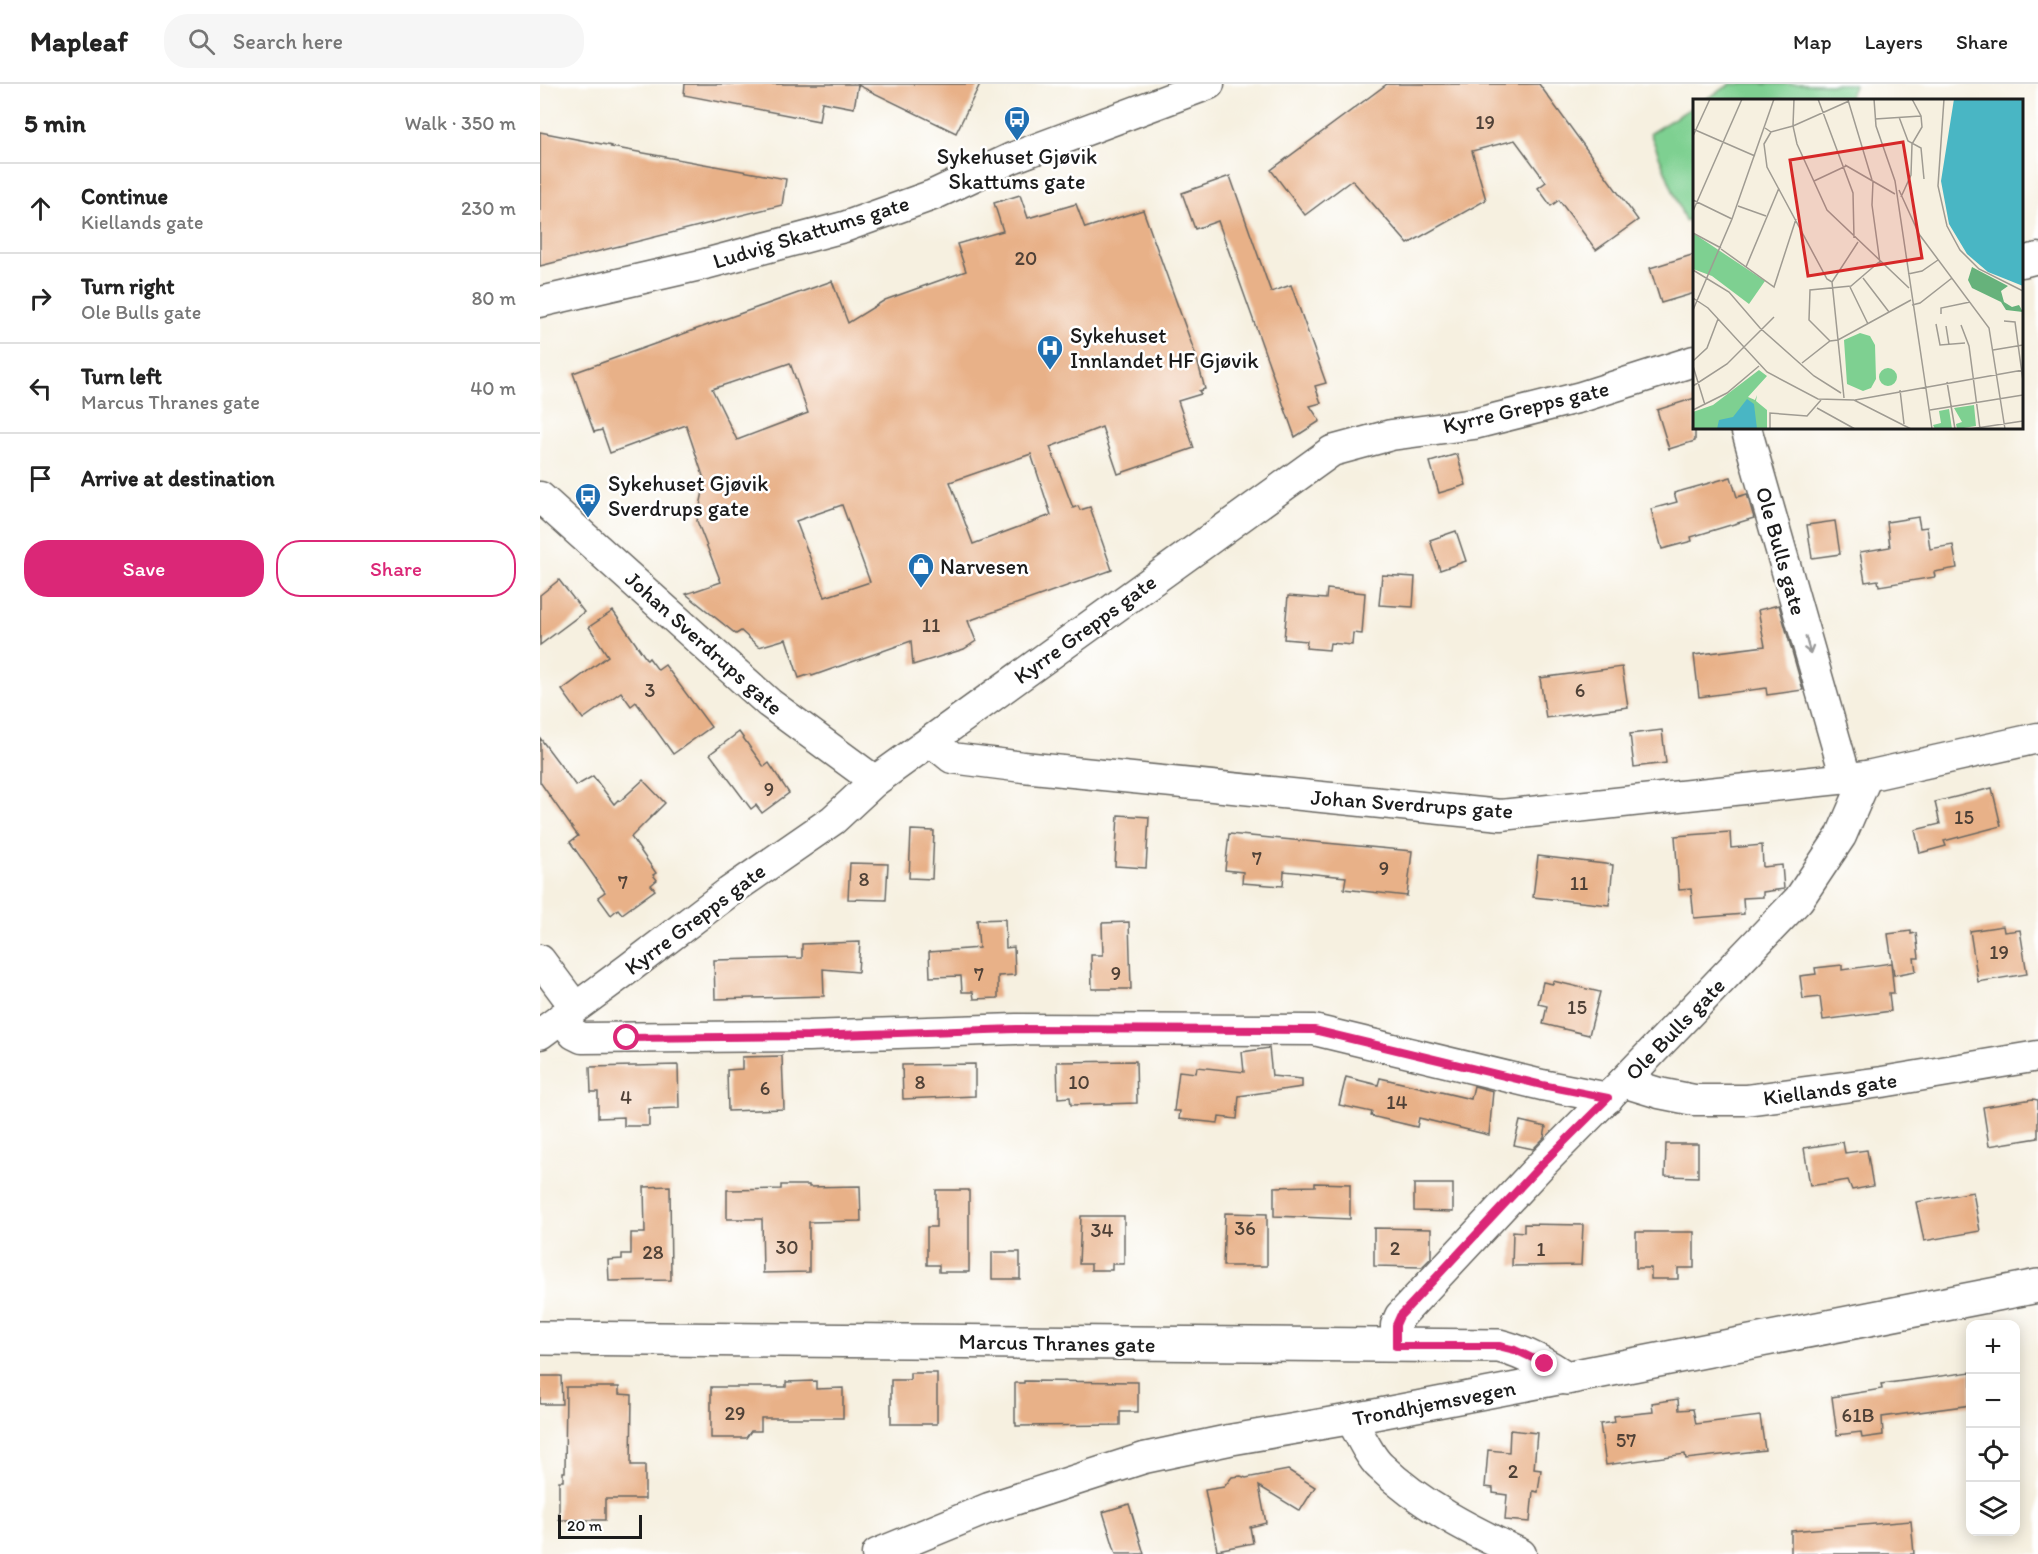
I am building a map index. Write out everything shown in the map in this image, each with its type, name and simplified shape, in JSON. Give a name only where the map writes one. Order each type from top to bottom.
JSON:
[{"type":"main road","name":"Trondhjemsvegen","points":[[1566,1378],[2038,1286]]},
{"type":"main road","name":"Marcus Thranes gate","points":[[540,1338],[1499,1346],[1515,1350],[1545,1364],[1566,1378]]},
{"type":"street","name":"Ludvig Skattums gate","points":[[540,302],[705,264],[844,227],[933,195],[1012,158],[1209,84]]},
{"type":"street","points":[[2023,262],[2038,258]]},
{"type":"street","name":"Kyrre Grepps gate","points":[[559,1020],[729,892],[833,820],[875,781],[1332,451],[1390,435],[1474,424],[1581,397],[1693,362]]},
{"type":"street","name":"Ole Bulls gate","points":[[1396,1346],[1396,1325],[1400,1316],[1541,1165],[1799,899],[1841,836],[1856,777],[1746,429]]},
{"type":"street","name":"Johan Sverdrups gate","points":[[540,497],[769,703],[875,781]]},
{"type":"street","name":"Johan Sverdrups gate","points":[[931,741],[952,758],[988,763],[1501,815],[1856,777],[2038,738]]},
{"type":"street","name":"Kiellands gate","points":[[540,960],[559,1020],[582,1038],[808,1036],[1016,1029],[1314,1030],[1542,1085],[1659,1093],[1694,1100],[1746,1100],[1882,1082],[2038,1056]]},
{"type":"street","name":"Trondhjemsvegen","points":[[878,1554],[989,1508],[1144,1458],[1229,1440],[1566,1378]]},
{"type":"street","points":[[1351,1419],[1379,1465],[1419,1497],[1482,1536],[1521,1554]]},
{"type":"green space","points":[[1731,84],[1855,84],[1848,99],[1706,99]]},
{"type":"green space","points":[[1693,107],[1693,218],[1685,221],[1650,133]]},
{"type":"building","points":[[685,84],[980,84],[956,133],[858,85],[854,108],[822,102],[819,121],[684,95]]},
{"type":"building","points":[[1387,84],[1539,84],[1638,220],[1596,250],[1559,200],[1551,206],[1538,188],[1546,182],[1515,140],[1472,151],[1486,200],[1408,244],[1352,180],[1305,215],[1271,170]]},
{"type":"building","points":[[540,132],[786,179],[782,205],[540,266]]},
{"type":"building","points":[[1230,176],[1271,292],[1291,285],[1326,383],[1315,386],[1321,403],[1310,406],[1320,421],[1295,437],[1218,221],[1195,229],[1182,193]]},
{"type":"building","points":[[1020,195],[1028,218],[1076,204],[1085,228],[1143,210],[1196,356],[1205,389],[1199,391],[1201,394],[1178,401],[1194,448],[1118,474],[1102,427],[1050,447],[1073,508],[1078,506],[1080,510],[1090,507],[1112,570],[968,621],[976,641],[964,649],[913,665],[911,641],[812,676],[811,674],[799,678],[786,639],[759,647],[741,631],[736,634],[686,594],[721,582],[697,521],[705,482],[686,425],[610,453],[602,430],[594,432],[573,373],[832,281],[848,323],[885,300],[966,271],[957,244],[1003,231],[994,203]],"holes":[[[790,363],[808,413],[737,440],[712,389]],[[1031,454],[1051,515],[973,544],[950,482]],[[842,505],[870,582],[825,597],[796,521]]]},
{"type":"building","points":[[1693,255],[1693,294],[1661,303],[1650,268]]},
{"type":"building","points":[[1693,399],[1695,441],[1669,449],[1657,410]]},
{"type":"building","points":[[1457,454],[1466,485],[1439,493],[1430,462]]},
{"type":"building","points":[[1731,477],[1737,497],[1747,494],[1754,518],[1691,537],[1692,541],[1662,549],[1651,509],[1677,502],[1674,493]]},
{"type":"building","points":[[1918,517],[1920,528],[1927,527],[1930,549],[1953,545],[1957,568],[1934,572],[1935,577],[1879,586],[1878,580],[1865,582],[1860,552],[1890,547],[1887,522]]},
{"type":"building","points":[[1835,521],[1840,554],[1812,558],[1807,525]]},
{"type":"building","points":[[1456,531],[1466,561],[1440,570],[1430,540]]},
{"type":"building","points":[[1382,575],[1415,577],[1413,607],[1379,605]]},
{"type":"building","points":[[559,580],[584,612],[540,645],[540,595]]},
{"type":"building","points":[[1327,589],[1365,593],[1362,634],[1353,633],[1352,645],[1330,643],[1329,650],[1306,648],[1307,641],[1284,639],[1288,596],[1326,599]]},
{"type":"building","points":[[1779,605],[1803,690],[1767,695],[1766,688],[1699,697],[1694,655],[1765,646],[1758,610]]},
{"type":"building","points":[[613,611],[647,660],[649,658],[658,670],[665,665],[711,727],[673,754],[636,702],[631,706],[621,692],[583,719],[562,690],[608,656],[589,627]]},
{"type":"building","points":[[1622,667],[1628,707],[1546,718],[1540,678]]},
{"type":"building","points":[[1662,730],[1666,763],[1634,767],[1630,734]]},
{"type":"building","points":[[739,732],[764,767],[769,763],[789,793],[762,813],[756,805],[751,809],[710,754]]},
{"type":"building","points":[[540,738],[576,786],[593,776],[614,804],[643,780],[665,803],[631,837],[656,873],[653,875],[657,880],[651,885],[655,890],[622,914],[618,909],[611,915],[598,897],[605,892],[570,842],[578,836],[540,782]]},
{"type":"building","points":[[1992,788],[2001,826],[1944,841],[1946,846],[1920,853],[1915,830],[1940,824],[1935,802]]},
{"type":"building","points":[[1118,815],[1149,817],[1146,868],[1115,866]]},
{"type":"building","points":[[911,830],[934,831],[932,879],[909,878]]},
{"type":"building","points":[[1730,832],[1731,848],[1762,845],[1763,867],[1782,865],[1784,889],[1763,892],[1763,897],[1743,898],[1744,914],[1694,918],[1691,889],[1679,890],[1675,836]]},
{"type":"building","points":[[1229,834],[1412,851],[1407,896],[1344,889],[1346,877],[1284,871],[1283,886],[1242,883],[1243,872],[1225,870]]},
{"type":"building","points":[[1538,856],[1613,865],[1609,905],[1533,897]]},
{"type":"building","points":[[850,863],[888,864],[886,900],[848,899]]},
{"type":"building","points":[[1005,919],[1006,948],[1014,947],[1015,975],[998,976],[998,998],[974,999],[973,992],[962,992],[961,976],[930,977],[929,952],[979,948],[977,920]]},
{"type":"building","points":[[1129,922],[1131,989],[1092,989],[1091,955],[1103,955],[1102,923]]},
{"type":"building","points":[[2003,926],[2004,932],[2020,930],[2027,974],[1978,982],[1970,931]]},
{"type":"building","points":[[1911,931],[1911,934],[1916,933],[1919,958],[1914,958],[1916,971],[1894,975],[1888,934]]},
{"type":"building","points":[[860,942],[858,972],[823,969],[824,996],[715,999],[714,960],[802,958],[802,944]]},
{"type":"building","points":[[1891,963],[1894,993],[1889,993],[1891,1011],[1823,1020],[1820,997],[1803,999],[1800,976],[1816,974],[1815,968],[1842,965],[1842,970]]},
{"type":"building","points":[[1553,981],[1600,992],[1589,1035],[1543,1024],[1547,1006],[1538,1004],[1543,982],[1553,984]]},
{"type":"building","points":[[1269,1048],[1272,1076],[1302,1079],[1302,1087],[1239,1096],[1237,1119],[1219,1117],[1218,1123],[1179,1119],[1180,1111],[1174,1111],[1179,1071],[1196,1073],[1197,1067],[1244,1072],[1242,1052]]},
{"type":"building","points":[[782,1056],[784,1109],[728,1111],[727,1070],[742,1069],[742,1057]]},
{"type":"building","points":[[1136,1061],[1137,1103],[1071,1105],[1070,1097],[1058,1098],[1057,1062]]},
{"type":"building","points":[[975,1064],[975,1096],[903,1099],[902,1065]]},
{"type":"building","points":[[678,1065],[679,1108],[649,1109],[649,1126],[624,1126],[624,1117],[598,1118],[598,1092],[591,1092],[590,1067]]},
{"type":"building","points":[[1346,1077],[1378,1085],[1380,1078],[1471,1099],[1474,1086],[1493,1091],[1489,1135],[1419,1118],[1417,1127],[1371,1116],[1372,1112],[1339,1105]]},
{"type":"building","points":[[2038,1100],[2038,1138],[1989,1146],[1983,1107]]},
{"type":"building","points":[[1520,1121],[1546,1127],[1544,1138],[1533,1149],[1514,1145]]},
{"type":"building","points":[[1843,1142],[1845,1153],[1867,1150],[1873,1186],[1852,1190],[1848,1180],[1810,1186],[1804,1148]]},
{"type":"building","points":[[1666,1144],[1698,1144],[1698,1177],[1665,1176]]},
{"type":"building","points":[[1315,1183],[1350,1184],[1350,1219],[1274,1216],[1274,1187],[1315,1186]]},
{"type":"building","points":[[1414,1184],[1453,1184],[1453,1212],[1414,1211]]},
{"type":"building","points":[[781,1185],[860,1186],[861,1221],[809,1222],[809,1272],[763,1273],[762,1219],[727,1219],[727,1190],[781,1189]]},
{"type":"building","points":[[670,1186],[671,1280],[609,1281],[608,1260],[622,1259],[622,1254],[631,1254],[631,1233],[645,1233],[644,1187]]},
{"type":"building","points":[[936,1190],[969,1190],[969,1272],[939,1272],[939,1265],[927,1265],[927,1227],[936,1227]]},
{"type":"building","points":[[1973,1192],[1980,1231],[1924,1241],[1916,1202]]},
{"type":"building","points":[[1225,1213],[1267,1214],[1267,1266],[1223,1266]]},
{"type":"building","points":[[1081,1216],[1124,1216],[1124,1264],[1112,1264],[1112,1270],[1091,1270],[1091,1264],[1079,1264]]},
{"type":"building","points":[[1524,1224],[1583,1225],[1581,1265],[1512,1266],[1513,1231],[1524,1232]]},
{"type":"building","points":[[1374,1228],[1431,1229],[1431,1258],[1422,1267],[1374,1266]]},
{"type":"building","points":[[1636,1232],[1694,1232],[1694,1268],[1678,1268],[1678,1279],[1651,1279],[1651,1268],[1636,1268]]},
{"type":"building","points":[[992,1252],[1020,1252],[1020,1279],[992,1279]]},
{"type":"building","points":[[910,1373],[937,1373],[937,1424],[891,1424],[891,1380],[910,1380]]},
{"type":"building","points":[[1966,1373],[1966,1406],[1882,1417],[1883,1435],[1862,1438],[1861,1432],[1837,1435],[1832,1397],[1882,1389],[1881,1384]]},
{"type":"building","points":[[540,1376],[561,1376],[562,1404],[540,1404]]},
{"type":"building","points":[[816,1381],[816,1389],[843,1388],[843,1418],[761,1418],[761,1431],[751,1431],[746,1438],[711,1438],[711,1387],[786,1387],[786,1382]]},
{"type":"building","points":[[1024,1381],[1138,1382],[1138,1412],[1120,1412],[1120,1425],[1016,1426],[1015,1383],[1024,1383]]},
{"type":"building","points":[[566,1387],[619,1387],[619,1394],[632,1395],[631,1465],[645,1465],[645,1499],[605,1499],[605,1520],[559,1520],[559,1481],[563,1481],[563,1472],[565,1472]]},
{"type":"building","points":[[1678,1399],[1679,1410],[1693,1409],[1696,1424],[1760,1416],[1765,1450],[1686,1459],[1685,1454],[1606,1465],[1600,1424],[1615,1422],[1614,1416],[1653,1412],[1652,1403]]},
{"type":"building","points":[[1510,1430],[1537,1433],[1534,1469],[1541,1470],[1538,1492],[1533,1491],[1530,1522],[1505,1520],[1507,1495],[1493,1493],[1493,1488],[1485,1487],[1488,1450],[1509,1452]]},
{"type":"building","points":[[1288,1470],[1315,1487],[1300,1511],[1259,1486],[1266,1523],[1250,1527],[1253,1543],[1217,1550],[1205,1490],[1224,1487],[1232,1477],[1246,1478]]},
{"type":"building","points":[[1129,1504],[1144,1554],[1116,1554],[1103,1512]]},
{"type":"building","points":[[1911,1521],[1914,1554],[1791,1554],[1791,1531]]},
{"type":"place","name":"Sykehuset Gjøvik Skattums gate","points":[[1017,142]]},
{"type":"place","name":"Sykehuset Innlandet HF Gjøvik","points":[[1050,371]]},
{"type":"place","name":"Sykehuset Gjøvik Sverdrups gate","points":[[588,519]]},
{"type":"place","name":"Narvesen","points":[[921,589]]},
{"type":"route","points":[[627,1038],[808,1036],[1016,1029],[1314,1030],[1542,1085],[1608,1098],[1541,1165],[1400,1316],[1396,1325],[1396,1346],[1499,1346],[1515,1350],[1545,1364]]}]
